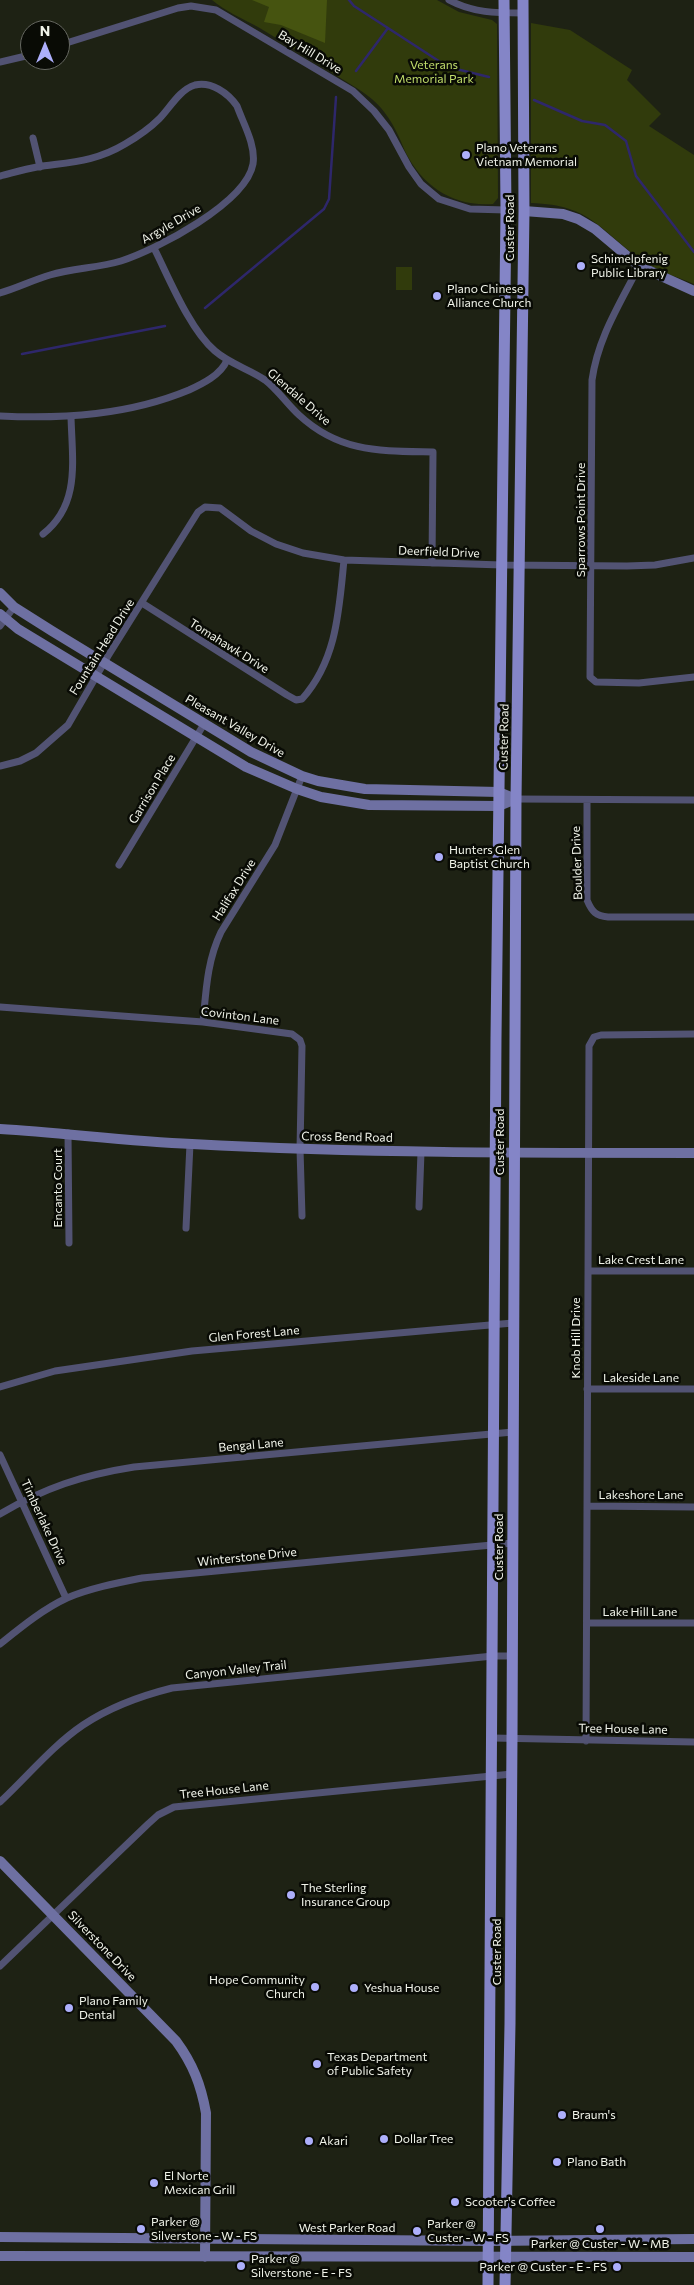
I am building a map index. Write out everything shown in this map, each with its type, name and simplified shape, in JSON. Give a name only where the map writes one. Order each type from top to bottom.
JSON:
[{"type":"main road","name":"Custer Road","points":[[488,2285],[495,1152],[506,210],[504,0]]},
{"type":"main road","name":"Custer Road","points":[[505,2285],[512,1774],[516,799],[524,212],[523,0]]},
{"type":"main road","points":[[506,210],[524,212]]},
{"type":"street","points":[[449,0],[461,7],[477,11],[523,13]]},
{"type":"street","name":"Bay Hill Drive","points":[[70,42],[178,8],[191,6],[208,7],[353,91],[374,111],[389,130],[409,167],[421,184],[439,199],[470,210],[506,210]]},
{"type":"street","points":[[0,62],[20,57]]},
{"type":"street","name":"Argyle Drive","points":[[0,293],[25,286],[49,276],[119,262],[154,248],[191,228],[218,208],[242,185],[252,167],[252,147],[237,106],[232,99],[213,87],[194,86],[183,91],[149,128],[123,145],[82,161],[40,167]]},
{"type":"street","points":[[0,176],[40,167],[32,138]]},
{"type":"street","points":[[524,212],[563,214],[578,219],[595,229],[639,266],[694,291]]},
{"type":"street","name":"Glendale Drive","points":[[154,248],[200,336],[214,351],[227,360],[264,379],[309,424],[333,439],[371,451],[433,452],[432,563]]},
{"type":"street","name":"Sparrows Point Drive","points":[[639,266],[602,338],[596,356],[592,380],[590,677],[596,682],[639,683],[694,677]]},
{"type":"street","points":[[0,416],[71,416],[105,413],[144,405],[202,384],[218,372],[227,360]]},
{"type":"street","points":[[43,534],[63,512],[70,494],[72,472],[71,416]]},
{"type":"street","name":"Deerfield Drive","points":[[198,512],[206,507],[220,508],[251,531],[276,544],[303,553],[344,560],[502,565],[655,565],[694,558]]},
{"type":"street","name":"Fountain Head Drive","points":[[0,766],[20,761],[51,741],[68,725],[96,675],[198,512]]},
{"type":"street","name":"Tomahawk Drive","points":[[142,603],[287,695],[296,700],[302,699],[330,653],[335,634],[344,560]]},
{"type":"street","name":"Pleasant Valley Drive","points":[[0,593],[14,607],[204,724],[251,752],[302,776],[344,786],[382,790],[499,792],[516,799],[694,800]]},
{"type":"street","points":[[2,620],[14,607]]},
{"type":"street","name":"Pleasant Valley Drive","points":[[2,620],[246,767],[297,790],[321,797],[381,805],[499,806],[516,799]]},
{"type":"street","name":"Garrison Place","points":[[119,866],[204,724]]},
{"type":"street","name":"Halifax Drive","points":[[203,1022],[209,967],[214,946],[275,845],[302,776]]},
{"type":"street","points":[[381,805],[382,790]]},
{"type":"street","name":"Boulder Drive","points":[[587,800],[587,900],[591,910],[599,916],[608,917],[694,917]]},
{"type":"street","name":"Covinton Lane","points":[[0,1007],[203,1022],[292,1034],[300,1040],[302,1056],[300,1149],[302,1216]]},
{"type":"street","name":"Knob Hill Drive","points":[[586,1740],[589,1046],[594,1038],[601,1035],[694,1034]]},
{"type":"street","name":"Cross Bend Road","points":[[0,1129],[190,1144],[300,1149],[694,1154]]},
{"type":"street","name":"Encanto Court","points":[[68,1133],[69,1243]]},
{"type":"street","points":[[186,1228],[190,1144]]},
{"type":"street","points":[[419,1207],[421,1152]]},
{"type":"street","name":"Lake Crest Lane","points":[[588,1271],[694,1271]]},
{"type":"street","name":"Glen Forest Lane","points":[[0,1387],[55,1371],[192,1351],[513,1322]]},
{"type":"street","name":"Lakeside Lane","points":[[587,1389],[694,1390]]},
{"type":"street","name":"Bengal Lane","points":[[0,1514],[48,1488],[76,1479],[134,1467],[513,1432]]},
{"type":"street","name":"Timberlake Drive","points":[[0,1455],[66,1598]]},
{"type":"street","name":"Lakeshore Lane","points":[[587,1506],[694,1507]]},
{"type":"street","name":"Winterstone Drive","points":[[0,1644],[66,1598],[98,1588],[142,1578],[513,1543]]},
{"type":"street","name":"Lake Hill Lane","points":[[587,1623],[694,1623]]},
{"type":"street","name":"Canyon Valley Trail","points":[[0,1802],[82,1726],[107,1710],[136,1698],[172,1688],[493,1656],[512,1656]]},
{"type":"street","name":"Tree House Lane","points":[[492,1738],[694,1742]]},
{"type":"street","name":"Tree House Lane","points":[[0,1966],[53,1913],[148,1824],[158,1815],[174,1808],[492,1774],[512,1774]]},
{"type":"street","name":"Silverstone Drive","points":[[0,1861],[53,1913],[176,2041],[197,2076],[206,2113],[205,2256]]},
{"type":"street","name":"West Parker Road","points":[[0,2237],[488,2241],[694,2239]]},
{"type":"street","points":[[107,2256],[108,2238]]},
{"type":"street","points":[[632,2239],[633,2257]]},
{"type":"street","points":[[354,2240],[354,2257]]},
{"type":"street","points":[[0,2256],[694,2257]]},
{"type":"green space","name":"Veterans Memorial Park","points":[[212,0],[437,0],[459,12],[492,20],[497,24],[498,198],[493,204],[478,204],[452,198],[440,192],[420,174],[405,151],[392,123],[373,100],[310,59]]},
{"type":"green space","points":[[252,0],[327,0],[325,43],[281,25],[264,22],[269,7]]},
{"type":"green space","points":[[531,23],[570,30],[632,70],[627,80],[661,114],[649,126],[694,155],[694,284],[650,266],[582,214],[552,205],[531,203]]},
{"type":"green space","points":[[396,267],[412,267],[412,290],[396,290]]},
{"type":"waterway","points":[[349,0],[354,6],[448,67],[489,77]]},
{"type":"waterway","points":[[356,71],[388,28]]},
{"type":"waterway","points":[[205,308],[324,209],[329,199],[336,97]]},
{"type":"waterway","points":[[534,100],[582,121],[605,125],[626,141],[636,176],[694,252]]},
{"type":"waterway","points":[[22,354],[165,326]]},
{"type":"place","name":"Plano Veterans Vietnam Memorial","points":[[466,155]]},
{"type":"place","name":"Schimelpfenig Public Library","points":[[581,266]]},
{"type":"place","name":"Plano Chinese Alliance Church","points":[[437,296]]},
{"type":"place","name":"Hunters Glen Baptist Church","points":[[439,857]]},
{"type":"place","name":"The Sterling Insurance Group","points":[[291,1895]]},
{"type":"place","name":"Hope Community Church","points":[[315,1987]]},
{"type":"place","name":"Yeshua House","points":[[354,1988]]},
{"type":"place","name":"Plano Family Dental","points":[[69,2008]]},
{"type":"place","name":"Texas Department of Public Safety","points":[[317,2064]]},
{"type":"place","name":"Braum's","points":[[562,2115]]},
{"type":"place","name":"Dollar Tree","points":[[384,2139]]},
{"type":"place","name":"Akari","points":[[309,2141]]},
{"type":"place","name":"Plano Bath","points":[[557,2162]]},
{"type":"place","name":"El Norte Mexican Grill","points":[[154,2183]]},
{"type":"place","name":"Scooter's Coffee","points":[[455,2202]]},
{"type":"place","name":"Parker @ Silverstone - W - FS","points":[[141,2229]]},
{"type":"place","name":"Parker @ Custer - W - MB","points":[[600,2229]]},
{"type":"place","name":"Parker @ Custer - W - FS","points":[[417,2231]]},
{"type":"place","name":"Parker @ Silverstone - E - FS","points":[[241,2266]]},
{"type":"place","name":"Parker @ Custer - E - FS","points":[[617,2267]]}]
